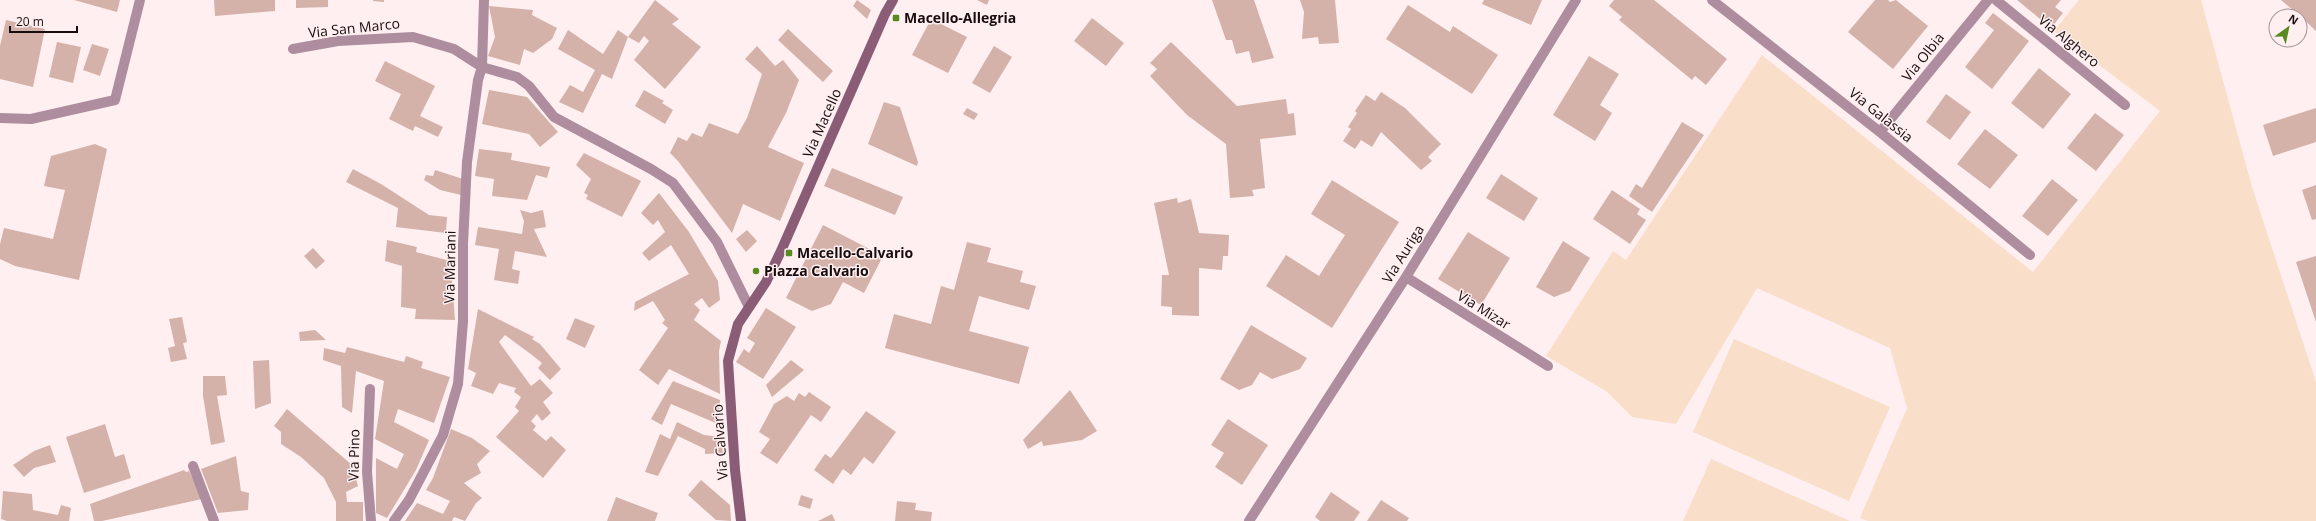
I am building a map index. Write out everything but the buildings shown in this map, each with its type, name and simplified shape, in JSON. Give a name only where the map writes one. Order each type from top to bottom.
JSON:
[{"type":"main road","name":"Via Macello","points":[[749,307],[766,282],[781,251],[891,3]]},
{"type":"main road","name":"Via Calvario","points":[[741,521],[735,470],[728,361],[738,324],[749,307]]},
{"type":"street","points":[[0,118],[31,119],[115,100],[140,0]]},
{"type":"street","name":"Via Mariani","points":[[394,521],[409,500],[443,435],[458,384],[463,321],[463,244],[467,162],[478,80],[482,67],[484,0]]},
{"type":"street","name":"Via Auriga","points":[[1249,521],[1406,277],[1576,0]]},
{"type":"street","name":"Via Galassia","points":[[1712,0],[1880,132],[2030,255]]},
{"type":"street","name":"Via Olbia","points":[[1880,132],[1988,0]]},
{"type":"street","name":"Via Alghero","points":[[1996,0],[2125,105]]},
{"type":"street","name":"Via San Marco","points":[[293,49],[338,41],[413,37],[454,49],[482,67],[517,77],[529,86],[554,117],[651,169],[673,183],[717,242],[749,307]]},
{"type":"street","name":"Via Mizar","points":[[1406,277],[1548,366]]},
{"type":"street","name":"Via Pino","points":[[370,389],[366,472],[371,521]]},
{"type":"street","points":[[193,466],[214,521]]},
{"type":"shaded area","points":[[2079,0],[2201,0],[2252,187],[2316,382],[2316,521],[1868,521],[1860,518],[1907,408],[1890,348],[1757,288],[1676,424],[1632,417],[1606,391],[1546,356],[1613,251],[1626,260],[1762,55],[2033,272],[2160,111],[2054,31]]},
{"type":"shaded area","points":[[1734,339],[1890,407],[1849,501],[1693,432]]},
{"type":"shaded area","points":[[1711,459],[1850,521],[1683,521]]},
{"type":"place","name":"Macello-Allegria","points":[[896,18]]},
{"type":"place","name":"Macello-Calvario","points":[[789,253]]},
{"type":"place","name":"Piazza Calvario","points":[[756,271]]}]
